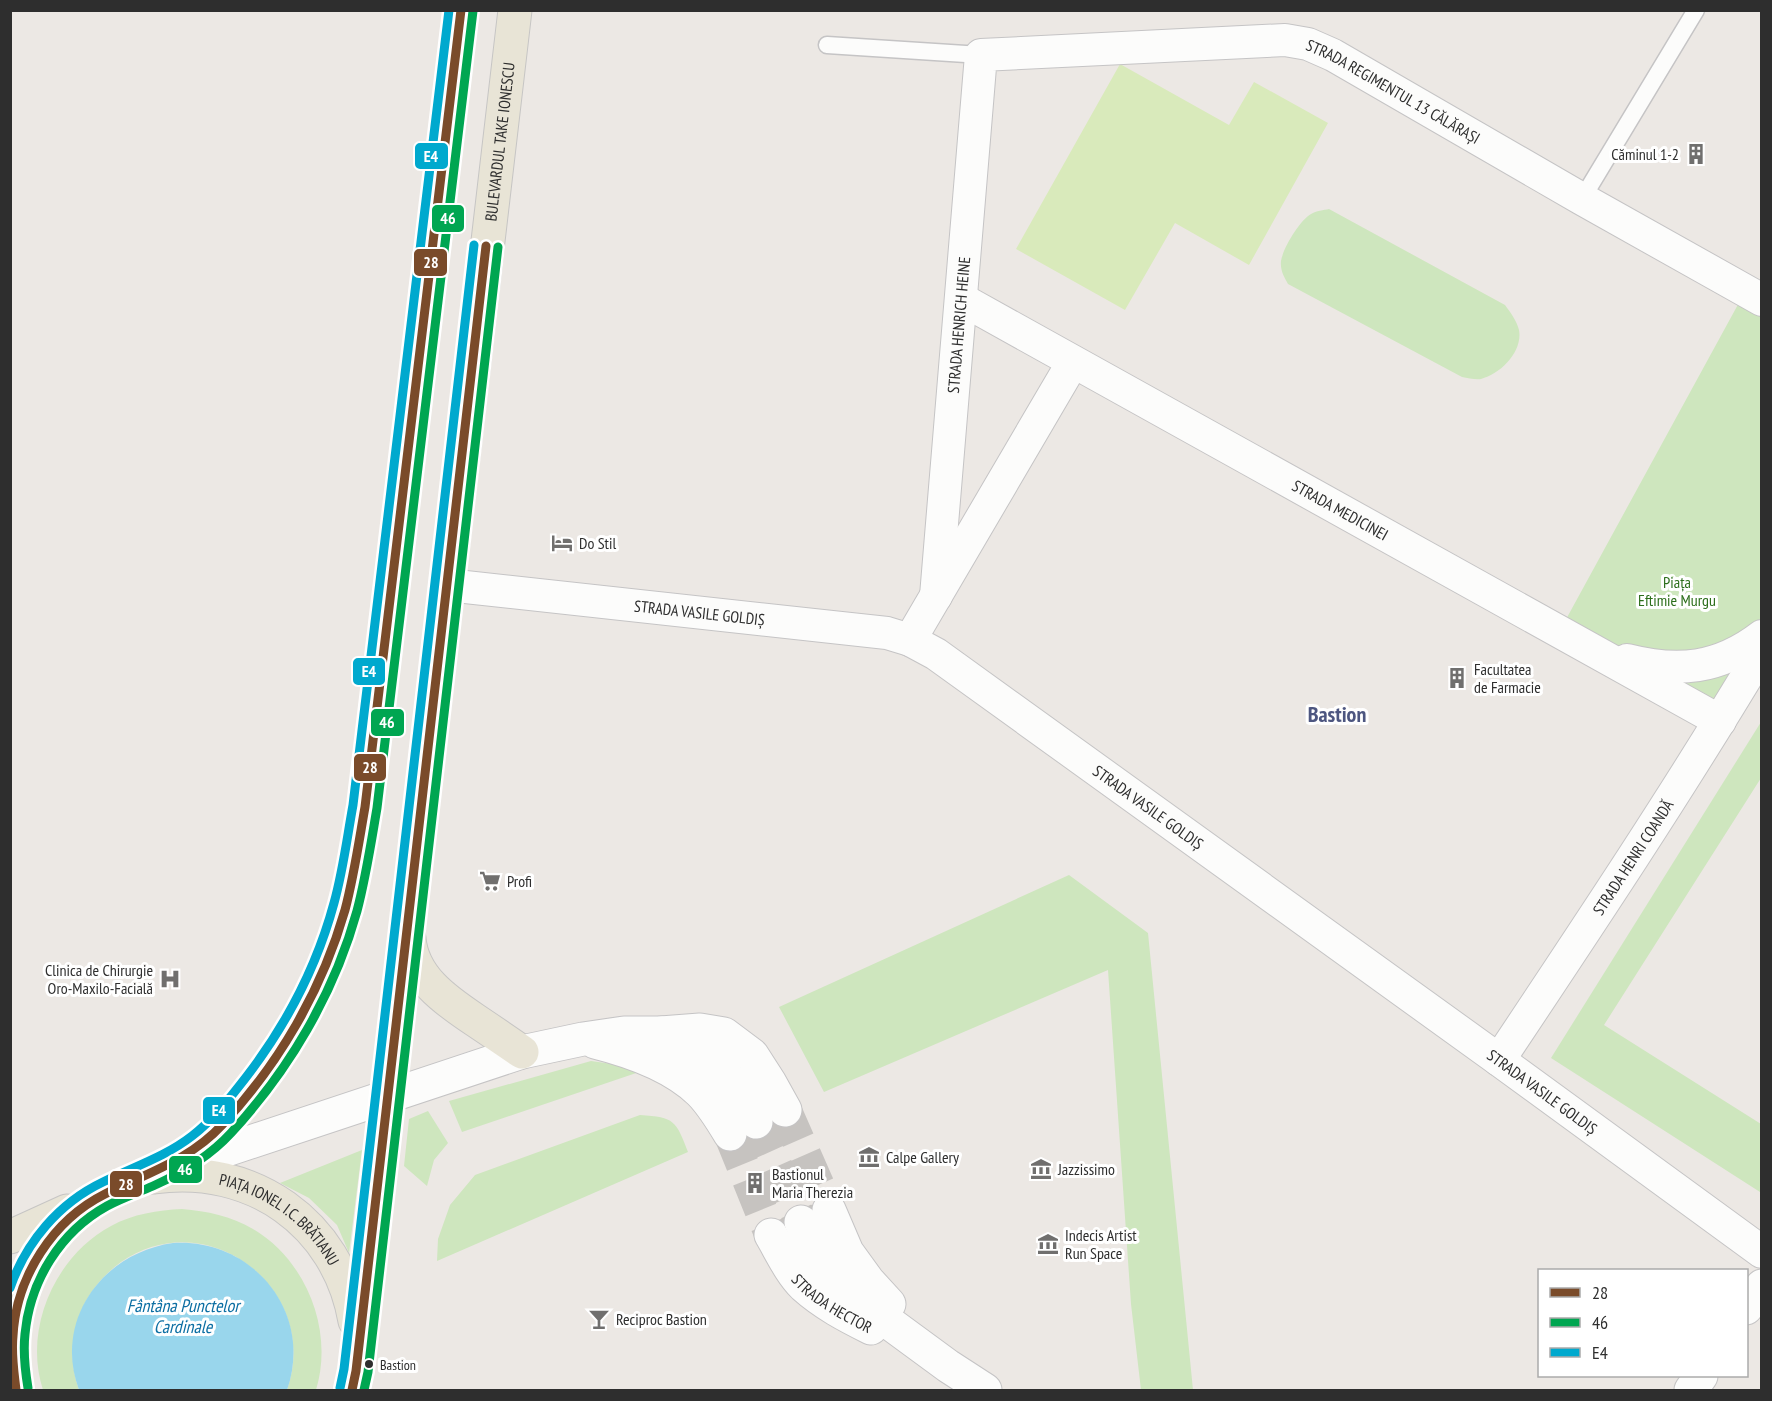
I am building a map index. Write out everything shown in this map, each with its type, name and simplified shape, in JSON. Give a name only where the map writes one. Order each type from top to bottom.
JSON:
[{"type":"main road","points":[[118,1188],[185,1156],[212,1135],[243,1101],[293,1032],[312,997],[341,922],[365,807],[461,10]]},
{"type":"main road","name":"BULEVARDUL TAKE IONESCU","points":[[388,1097],[515,10]]},
{"type":"main road","points":[[410,904],[409,945],[414,961],[425,979],[449,1002],[522,1052]]},
{"type":"main road","points":[[388,1097],[522,1052],[583,1039],[624,1033],[661,1033],[695,1051],[725,1074],[746,1102],[757,1122],[718,1114],[700,1092],[674,1073],[619,1048],[583,1039]]},
{"type":"main road","name":"PIAȚA IONEL I.C. BRĂTIANU","points":[[10,1237],[153,1174],[388,1097],[353,1390]]},
{"type":"main road","name":"PIAȚA IONEL I.C. BRĂTIANU","points":[[16,1390],[12,1369],[11,1338],[16,1307],[26,1278],[41,1251],[61,1227],[85,1207],[118,1188],[140,1180],[171,1175],[186,1174],[217,1178],[247,1186],[287,1208],[299,1218],[330,1253],[344,1280],[356,1325],[357,1356]]},
{"type":"main road","name":"STRADA HECTOR","points":[[815,1216],[847,1252],[868,1281],[948,1366]]},
{"type":"main road","name":"STRADA HECTOR","points":[[771,1235],[788,1265],[803,1285],[836,1311],[948,1366],[985,1390]]},
{"type":"main road","points":[[1748,1305],[1761,1286]]},
{"type":"main road","points":[[1691,1390],[1700,1377]]},
{"type":"street","name":"STRADA REGIMENTUL 13 CĂLĂRAȘI","points":[[981,55],[1298,41],[1333,55],[1761,300]]},
{"type":"street","name":"STRADA HENRICH HEINE","points":[[936,596],[981,55]]},
{"type":"street","name":"STRADA MEDICINEI","points":[[961,299],[1720,721]]},
{"type":"street","points":[[910,640],[1073,362]]},
{"type":"street","name":"STRADA VASILE GOLDIȘ","points":[[447,585],[878,632],[894,634],[910,640],[946,660],[1500,1060],[1761,1252]]},
{"type":"street","points":[[1587,646],[1630,661],[1664,668],[1682,668],[1728,658],[1761,636]]},
{"type":"street","name":"STRADA HENRI COANDĂ","points":[[1500,1060],[1644,842],[1761,651]]},
{"type":"lane","points":[[1582,199],[1696,10]]},
{"type":"lane","points":[[827,45],[981,55]]},
{"type":"green space","points":[[1120,64],[1229,125],[1254,82],[1328,123],[1249,265],[1175,223],[1125,310],[1016,249]]},
{"type":"green space","points":[[1329,209],[1505,305],[1515,320],[1519,338],[1518,346],[1503,367],[1481,379],[1462,377],[1288,284],[1281,264],[1288,242],[1307,217],[1315,212]]},
{"type":"green space","name":"Piața Eftimie Murgu","points":[[1741,299],[1761,310],[1761,638],[1718,712],[1564,623]]},
{"type":"green space","points":[[1761,722],[1761,778],[1604,1025],[1761,1124],[1762,1190],[1760,1192],[1551,1058]]},
{"type":"green space","points":[[1069,875],[1148,933],[1193,1390],[1141,1390],[1131,1304],[1108,970],[824,1092],[779,1007]]},
{"type":"green space","points":[[591,1061],[648,1069],[462,1132],[449,1101]]},
{"type":"green space","points":[[428,1111],[448,1143],[434,1160],[427,1186],[404,1166],[409,1119]]},
{"type":"green space","points":[[640,1115],[661,1117],[673,1123],[688,1152],[437,1261],[438,1239],[450,1205],[475,1175]]},
{"type":"green space","points":[[362,1150],[349,1253],[337,1225],[309,1198],[280,1183]]},
{"type":"green space","points":[[182,1209],[219,1215],[245,1224],[272,1243],[288,1259],[312,1299],[318,1322],[321,1367],[316,1390],[287,1390],[293,1354],[288,1320],[273,1290],[250,1266],[221,1250],[189,1242],[155,1246],[121,1262],[104,1277],[87,1300],[76,1327],[73,1359],[79,1390],[43,1390],[38,1367],[37,1343],[41,1319],[48,1296],[74,1256],[91,1239],[128,1218],[164,1210]]},
{"type":"water","name":"Fântâna Punctelor Cardinale","points":[[173,1243],[202,1245],[228,1253],[251,1267],[270,1286],[284,1308],[292,1334],[293,1361],[287,1390],[79,1390],[73,1364],[73,1339],[79,1316],[90,1294],[105,1276],[125,1260],[148,1249]]},
{"type":"tunnel","points":[[785,1110],[829,1210]]},
{"type":"tunnel","points":[[756,1122],[801,1222]]},
{"type":"tunnel","points":[[730,1134],[771,1235]]},
{"type":"transit line","name":"E4","points":[[10,1288],[25,1255],[35,1240],[58,1213],[72,1201],[103,1182],[160,1156],[182,1143],[200,1130],[221,1108],[275,1036],[299,994],[327,926],[340,879],[353,805],[449,10]]},
{"type":"transit line","name":"28","points":[[16,1390],[12,1350],[16,1314],[21,1293],[41,1253],[54,1235],[86,1205],[196,1148],[210,1137],[243,1102],[280,1051],[311,997],[324,969],[345,910],[365,807],[461,10]]},
{"type":"transit line","name":"46","points":[[28,1388],[24,1348],[28,1314],[33,1295],[50,1260],[75,1230],[90,1217],[113,1203],[185,1170],[214,1150],[231,1133],[272,1083],[307,1030],[336,972],[347,942],[363,885],[377,808],[473,11]]},
{"type":"transit line","name":"E4","points":[[340,1388],[474,245]]},
{"type":"transit line","name":"28","points":[[352,1390],[486,246]]},
{"type":"transit line","name":"46","points":[[364,1390],[368,1372],[498,247]]},
{"type":"place","name":"Căminul 1-2","points":[[1696,154]]},
{"type":"place","name":"Do Stil","points":[[562,543]]},
{"type":"place","name":"Facultatea de Farmacie","points":[[1457,678]]},
{"type":"place","name":"Profi","points":[[490,881]]},
{"type":"place","name":"Clinica de Chirurgie Oro-Maxilo-Facială","points":[[170,979]]},
{"type":"place","name":"Calpe Gallery","points":[[869,1157]]},
{"type":"place","name":"Jazzissimo","points":[[1041,1169]]},
{"type":"place","name":"Bastionul Maria Therezia","points":[[755,1183]]},
{"type":"place","name":"Indecis Artist Run Space","points":[[1048,1244]]},
{"type":"place","name":"Reciproc Bastion","points":[[599,1319]]},
{"type":"place","name":"Bastion","points":[[369,1364]]},
{"type":"district","name":"Bastion","points":[[1337,714]]}]
